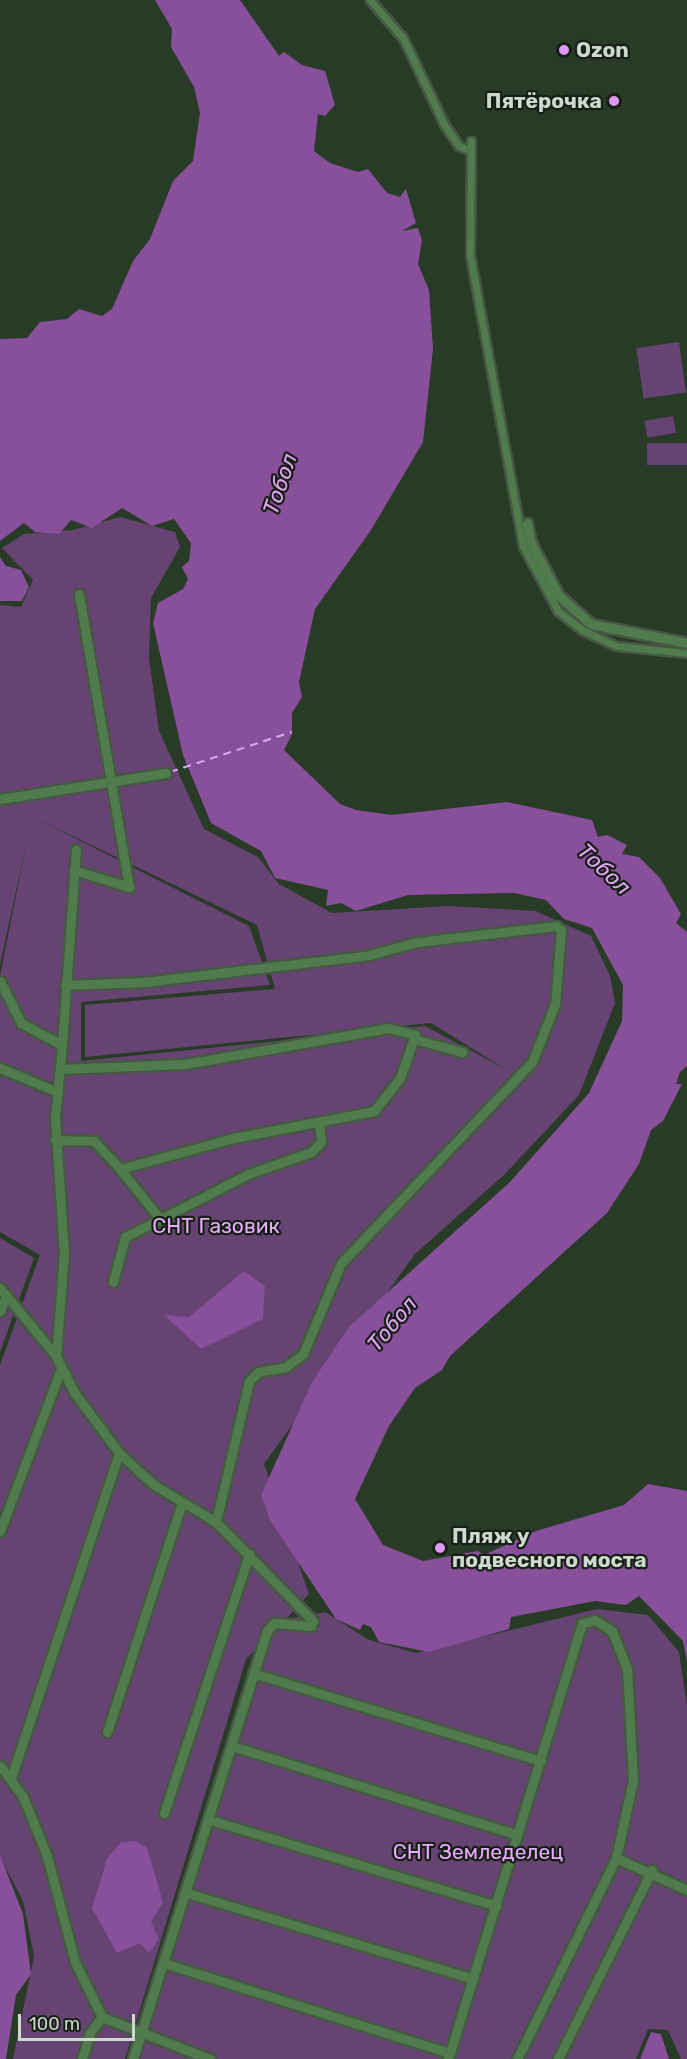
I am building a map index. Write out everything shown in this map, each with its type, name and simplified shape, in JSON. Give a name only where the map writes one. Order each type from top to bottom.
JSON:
[{"type":"street","points":[[370,0],[403,38],[444,124],[459,146],[467,149]]},
{"type":"street","points":[[471,141],[467,149],[477,307],[523,546],[558,611],[582,630],[617,646],[687,652]]},
{"type":"street","points":[[528,523],[531,543],[559,596],[591,624],[687,643]]},
{"type":"street","points":[[74,870],[129,887],[79,594]]},
{"type":"street","points":[[0,799],[166,773]]},
{"type":"street","points":[[56,1356],[63,1253],[55,1140],[76,850]]},
{"type":"street","points":[[65,985],[144,982],[369,955],[417,942],[556,926],[561,930],[554,1012],[532,1062],[341,1263],[303,1354],[286,1367],[258,1372],[249,1381],[216,1522]]},
{"type":"street","points":[[0,981],[21,1023],[62,1045]]},
{"type":"street","points":[[60,1069],[185,1064],[389,1028],[413,1032],[414,1040],[400,1078],[374,1111],[319,1124],[233,1138],[120,1169]]},
{"type":"street","points":[[414,1040],[462,1052]]},
{"type":"street","points":[[0,1068],[58,1092]]},
{"type":"street","points":[[113,1282],[123,1240],[248,1174],[311,1152],[321,1142],[319,1124]]},
{"type":"street","points":[[55,1140],[94,1142],[120,1169],[160,1219]]},
{"type":"street","points":[[3,1292],[56,1356],[61,1369],[119,1453],[182,1502],[216,1522],[313,1621],[311,1626],[274,1623],[253,1673],[166,1964],[133,2059]]},
{"type":"street","points":[[0,1311],[3,1292]]},
{"type":"street","points":[[0,1531],[61,1369]]},
{"type":"street","points":[[11,1778],[119,1453]]},
{"type":"street","points":[[107,1732],[182,1502]]},
{"type":"street","points":[[164,1814],[249,1554]]},
{"type":"street","points":[[166,1964],[449,2056],[582,1623],[601,1622],[623,1653],[632,1726],[633,1780],[616,1858],[517,2059]]},
{"type":"street","points":[[253,1673],[541,1761]]},
{"type":"street","points":[[232,1746],[518,1834]]},
{"type":"street","points":[[0,1766],[11,1778],[47,1856],[75,1962],[102,2017],[141,2036],[210,2059]]},
{"type":"street","points":[[210,1820],[496,1906]]},
{"type":"street","points":[[616,1858],[652,1870],[687,1890]]},
{"type":"street","points":[[558,2059],[652,1870]]},
{"type":"street","points":[[187,1893],[473,1979]]},
{"type":"street","points":[[82,2059],[90,2033],[102,2017]]},
{"type":"green space","points":[[679,342],[686,393],[644,398],[636,348]]},
{"type":"green space","points":[[673,416],[676,433],[647,438],[644,421]]},
{"type":"green space","points":[[647,443],[687,443],[687,465],[647,465]]},
{"type":"green space","points":[[120,517],[175,532],[180,547],[151,598],[149,658],[159,731],[204,829],[258,857],[279,884],[332,913],[448,906],[536,911],[591,936],[610,976],[615,1003],[579,1095],[504,1175],[415,1254],[264,1464],[309,1594],[286,1619],[325,1612],[369,1640],[416,1653],[597,1609],[648,1615],[679,1652],[687,1706],[687,2059],[681,2059],[668,2030],[648,2029],[636,2059],[129,2059],[261,1644],[246,1659],[125,2059],[13,2059],[34,1956],[23,1901],[0,1857],[0,1365],[40,1255],[0,1232],[0,976],[28,835],[0,965],[0,605],[21,607],[33,580],[2,548],[24,534],[73,530]],"holes":[[[31,816],[257,925],[275,989],[85,1005],[85,1057],[431,1023],[507,1070],[425,1026],[81,1061],[81,1002],[270,985],[249,926]]]},
{"type":"green space","points":[[0,1238],[34,1258],[0,1352]]},
{"type":"water","name":"Тобол","points":[[155,0],[240,0],[279,56],[284,52],[302,65],[325,71],[335,105],[325,116],[318,114],[314,151],[330,163],[358,172],[368,169],[387,193],[400,197],[406,189],[416,223],[402,231],[418,228],[422,240],[418,264],[429,290],[433,349],[423,442],[371,530],[315,609],[299,682],[302,697],[292,713],[292,734],[284,750],[340,804],[356,810],[392,815],[507,802],[592,820],[598,837],[607,835],[627,845],[622,854],[639,857],[660,878],[681,914],[676,923],[687,932],[687,1066],[680,1072],[676,1084],[682,1084],[663,1121],[651,1130],[639,1164],[607,1213],[450,1356],[442,1370],[415,1388],[389,1426],[355,1499],[383,1545],[423,1561],[478,1551],[484,1555],[536,1531],[624,1505],[648,1484],[687,1491],[687,1662],[683,1641],[639,1596],[626,1605],[595,1601],[511,1617],[509,1629],[429,1652],[379,1642],[371,1627],[363,1624],[360,1630],[336,1619],[270,1520],[261,1495],[312,1382],[349,1327],[510,1182],[589,1093],[622,1021],[623,985],[592,928],[564,919],[546,900],[514,893],[408,895],[356,911],[341,903],[326,906],[328,890],[275,878],[261,851],[211,823],[183,755],[153,623],[158,603],[183,589],[188,579],[182,567],[189,561],[191,543],[174,519],[152,526],[122,508],[92,528],[71,520],[59,534],[35,532],[24,523],[0,541],[0,339],[27,338],[40,322],[67,319],[79,309],[102,316],[112,309],[133,261],[150,239],[173,181],[193,161],[200,113],[194,87],[171,47],[172,29]]},
{"type":"water","points":[[0,557],[6,566],[21,570],[29,587],[22,601],[0,601]]},
{"type":"water","points":[[244,1271],[265,1286],[263,1319],[201,1349],[164,1315],[189,1317]]},
{"type":"water","points":[[136,1841],[147,1848],[163,1902],[151,1922],[159,1939],[149,1953],[140,1943],[117,1953],[92,1908],[107,1859],[121,1842]]},
{"type":"water","points":[[0,1855],[23,1914],[31,1974],[16,1995],[6,2059],[0,2059]]},
{"type":"water","points":[[651,2032],[661,2034],[669,2059],[640,2059]]},
{"type":"ferry route","points":[[170,772],[292,732]]},
{"type":"place","name":"Ozon","points":[[564,50]]},
{"type":"place","name":"Пятёрочка","points":[[614,101]]},
{"type":"place","name":"Пляж у подвесного моста","points":[[440,1548]]},
{"type":"park label","name":"СНТ Газовик","points":[[216,1226]]},
{"type":"park label","name":"СНТ Земледелец","points":[[478,1852]]}]
